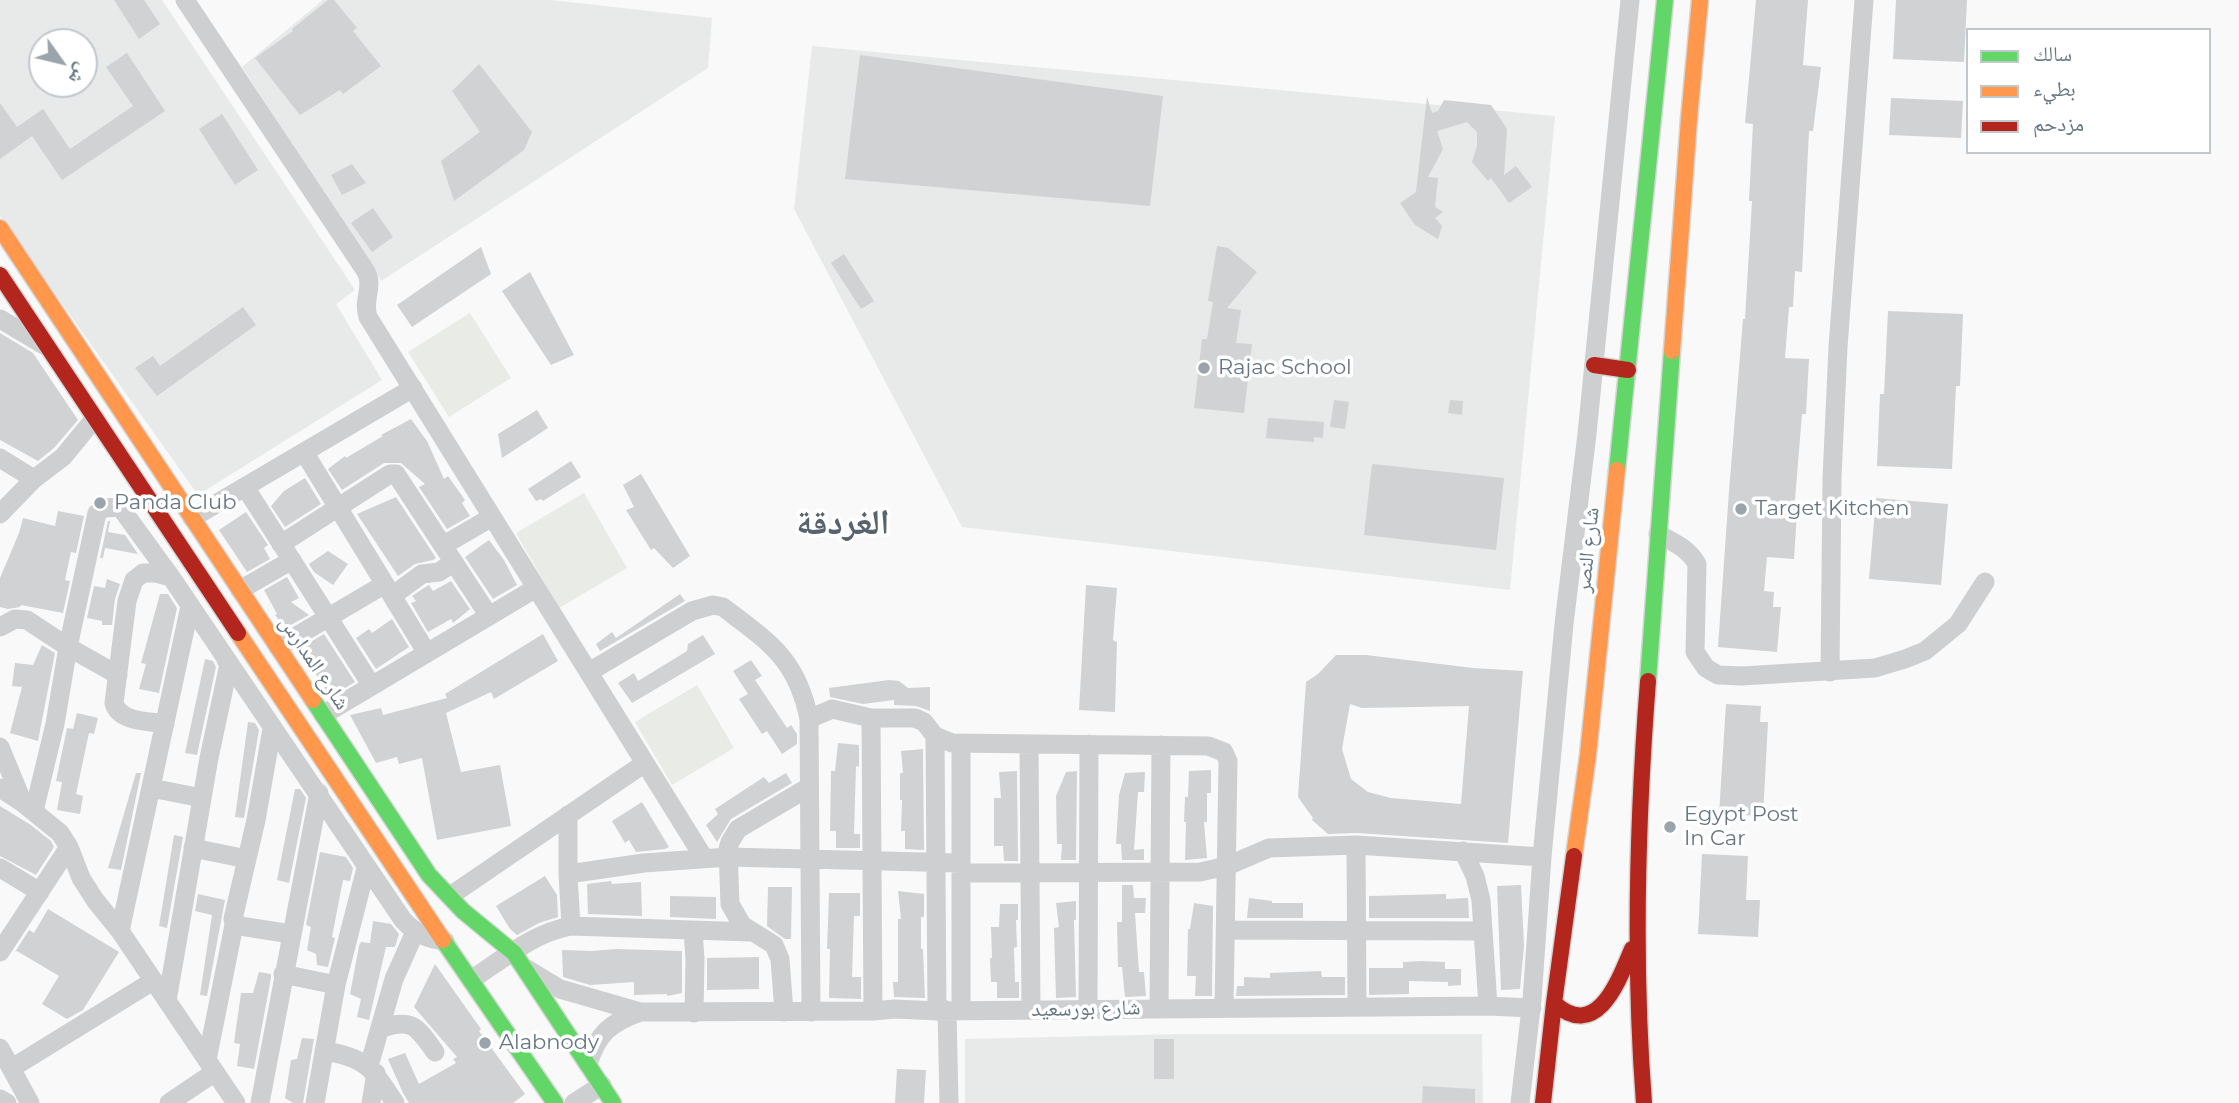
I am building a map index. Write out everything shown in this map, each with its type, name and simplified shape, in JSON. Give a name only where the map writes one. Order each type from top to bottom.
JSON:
[{"type":"main road","name":"شارع النصر","points":[[1543,1103],[1588,755],[1665,0]]},
{"type":"main road","points":[[1644,1103],[1638,1041],[1635,943],[1641,753],[1670,384],[1684,161],[1700,0]]},
{"type":"main road","name":"شارع المدارس","points":[[0,228],[429,875],[519,960],[613,1103]]},
{"type":"main road","points":[[0,275],[555,1103]]},
{"type":"main road","points":[[1594,365],[1628,370]]},
{"type":"main road","points":[[1554,1003],[1560,1009],[1574,1014],[1597,1011],[1608,1000],[1635,943]]},
{"type":"street","points":[[185,0],[369,276],[370,290],[365,303],[368,317],[704,858]]},
{"type":"street","points":[[1520,1103],[1532,1008],[1542,857],[1564,624],[1594,365],[1630,0]]},
{"type":"street","points":[[1830,672],[1832,478],[1838,347],[1864,0]]},
{"type":"street","points":[[0,319],[48,348]]},
{"type":"street","points":[[192,518],[413,388]]},
{"type":"street","points":[[0,514],[34,479],[63,457],[94,418]]},
{"type":"street","points":[[303,453],[428,653]]},
{"type":"street","points":[[0,458],[34,479]]},
{"type":"street","points":[[240,590],[338,508],[390,474],[396,474],[489,616]]},
{"type":"street","points":[[245,487],[372,686]]},
{"type":"street","points":[[29,807],[55,724],[68,647],[97,513],[114,506],[120,507],[171,577],[403,920],[415,932],[429,939],[445,942]]},
{"type":"street","points":[[278,647],[328,617],[422,574],[439,572],[449,554],[492,517]]},
{"type":"street","points":[[1658,534],[1685,548],[1697,564],[1696,652],[1706,668],[1718,675],[1742,677],[1875,668],[1925,651],[1958,624],[1986,582]]},
{"type":"street","points":[[165,724],[122,716],[116,711],[114,703],[127,601],[134,580],[144,573],[171,577]]},
{"type":"street","points":[[323,715],[536,588]]},
{"type":"street","points":[[589,673],[692,611],[712,605],[723,607],[776,649],[793,670],[804,695],[808,719],[811,1012]]},
{"type":"street","points":[[120,931],[190,606]]},
{"type":"street","points":[[0,627],[15,619],[27,620],[118,675]]},
{"type":"street","points":[[167,1001],[202,799],[229,664],[226,660]]},
{"type":"street","points":[[808,719],[832,709],[871,718],[915,718],[924,722],[935,736],[952,743],[1208,746],[1224,752],[1228,761],[1224,1008]]},
{"type":"street","points":[[871,718],[873,1011]]},
{"type":"street","points":[[169,1103],[211,1066],[233,919],[256,820],[272,729]]},
{"type":"street","points":[[935,736],[936,863],[949,1010]]},
{"type":"street","points":[[949,1103],[949,1010],[961,868],[961,743]]},
{"type":"street","points":[[1030,744],[1031,1010]]},
{"type":"street","points":[[1088,1009],[1089,744]]},
{"type":"street","points":[[1159,1009],[1161,745]]},
{"type":"street","points":[[0,747],[29,807]]},
{"type":"street","points":[[450,896],[645,763]]},
{"type":"street","points":[[784,1012],[780,959],[774,945],[751,932],[736,916],[730,904],[730,842],[738,829],[809,787]]},
{"type":"street","points":[[0,788],[29,807],[60,833],[88,889],[120,931],[236,1103]]},
{"type":"street","points":[[151,788],[202,799]]},
{"type":"street","points":[[260,1103],[290,933],[319,793]]},
{"type":"street","points":[[568,815],[571,926]]},
{"type":"street","points":[[568,874],[729,857],[936,863],[961,868],[1030,872],[1200,872],[1227,866],[1269,848],[1356,845],[1542,857]]},
{"type":"street","points":[[1356,845],[1356,1007]]},
{"type":"street","points":[[0,952],[69,847]]},
{"type":"street","points":[[193,848],[247,859]]},
{"type":"street","points":[[1463,851],[1479,888],[1488,1006]]},
{"type":"street","points":[[315,1103],[336,985],[366,867]]},
{"type":"street","points":[[0,868],[40,892]]},
{"type":"street","points":[[234,925],[290,933]]},
{"type":"street","points":[[471,980],[519,960],[542,934],[571,926],[751,932]]},
{"type":"street","points":[[1226,930],[1483,931]]},
{"type":"street","points":[[693,931],[694,1013]]},
{"type":"street","points":[[371,1103],[372,1070],[380,1028],[394,979],[415,932]]},
{"type":"street","name":"شارع بورسعيد","points":[[519,960],[560,989],[640,1013],[895,1009],[1532,1008]]},
{"type":"street","points":[[283,974],[336,985]]},
{"type":"street","points":[[12,1068],[153,981]]},
{"type":"street","name":"شارع بورسعيد","points":[[588,1064],[594,1046],[604,1031],[619,1020],[640,1013]]},
{"type":"street","points":[[380,1028],[396,1022],[409,1024],[420,1031],[435,1052]]},
{"type":"street","points":[[0,1048],[30,1103]]},
{"type":"street","points":[[324,1051],[348,1056],[372,1070],[395,1103]]},
{"type":"street","points":[[574,1103],[602,1085]]},
{"type":"street","points":[[0,1099],[7,1103]]},
{"type":"shaded area","points":[[0,0],[162,0],[355,290],[336,304],[382,380],[198,495],[0,216]]},
{"type":"shaded area","points":[[323,0],[551,0],[712,18],[708,68],[381,281],[242,67]]},
{"type":"shaded area","name":"Rajac School","points":[[812,46],[1555,116],[1510,590],[962,527],[794,209]]},
{"type":"shaded area","points":[[470,313],[511,378],[449,417],[408,352]]},
{"type":"shaded area","points":[[584,493],[627,568],[559,608],[516,533]]},
{"type":"shaded area","points":[[697,685],[734,748],[672,785],[635,722]]},
{"type":"shaded area","points":[[1181,1034],[1482,1034],[1483,1103],[965,1103],[965,1039]]},
{"type":"building","points":[[114,0],[144,0],[160,24],[139,39]]},
{"type":"building","points":[[328,0],[334,0],[357,28],[353,31],[381,66],[343,94],[340,90],[300,115],[255,58],[293,31],[292,29]]},
{"type":"building","points":[[1756,0],[1808,0],[1803,65],[1821,67],[1813,131],[1809,131],[1802,272],[1795,271],[1793,307],[1789,307],[1785,358],[1809,359],[1806,414],[1802,414],[1794,512],[1797,512],[1794,559],[1767,557],[1764,591],[1774,592],[1773,607],[1781,607],[1777,652],[1718,647],[1752,201],[1749,201],[1753,124],[1745,123]]},
{"type":"building","points":[[1896,0],[1967,0],[1964,62],[1893,59]]},
{"type":"building","points":[[127,53],[165,111],[62,180],[32,136],[0,159],[0,103],[17,127],[43,109],[70,149],[133,106],[106,67]]},
{"type":"building","points":[[860,55],[1163,96],[1150,206],[845,179]]},
{"type":"building","points":[[479,64],[532,132],[524,150],[454,201],[441,161],[480,132],[452,91]]},
{"type":"building","points":[[1427,97],[1432,113],[1438,111],[1444,100],[1491,105],[1507,129],[1504,175],[1516,166],[1532,187],[1509,203],[1491,178],[1488,181],[1472,162],[1477,146],[1477,132],[1467,122],[1437,131],[1443,149],[1428,177],[1438,178],[1435,207],[1443,212],[1435,218],[1442,226],[1438,239],[1415,225],[1400,203],[1416,192]]},
{"type":"building","points":[[1891,98],[1963,101],[1961,138],[1889,135]]},
{"type":"building","points":[[222,114],[258,170],[235,185],[199,129]]},
{"type":"building","points":[[352,164],[366,183],[342,195],[331,175]]},
{"type":"building","points":[[373,208],[393,237],[372,252],[351,223]]},
{"type":"building","points":[[1217,246],[1228,248],[1257,272],[1227,308],[1241,310],[1236,343],[1252,344],[1244,413],[1194,408],[1202,339],[1207,339],[1213,302],[1208,301]]},
{"type":"building","points":[[481,247],[491,274],[412,327],[397,305]]},
{"type":"building","points":[[844,254],[874,301],[861,309],[831,263]]},
{"type":"building","points":[[530,272],[574,355],[551,365],[502,291]]},
{"type":"building","points":[[243,307],[256,325],[157,396],[135,368],[153,356],[160,366]]},
{"type":"building","points":[[1888,311],[1963,314],[1960,386],[1956,386],[1952,469],[1877,466],[1880,394],[1884,394]]},
{"type":"building","points":[[0,333],[33,353],[78,420],[54,448],[38,461],[0,440]]},
{"type":"building","points":[[1334,400],[1349,402],[1345,429],[1330,427]]},
{"type":"building","points":[[1450,400],[1463,401],[1462,415],[1448,413]]},
{"type":"building","points":[[537,410],[548,428],[502,458],[498,434]]},
{"type":"building","points":[[1268,418],[1324,422],[1323,438],[1314,437],[1314,442],[1266,438]]},
{"type":"building","points":[[411,419],[427,441],[444,479],[448,476],[465,500],[462,503],[470,516],[447,529],[419,487],[425,484],[401,463],[384,463],[342,490],[328,469],[345,456],[346,458]]},
{"type":"building","points":[[571,461],[581,477],[543,501],[536,501],[528,489]]},
{"type":"building","points":[[1372,464],[1504,478],[1496,550],[1364,535]]},
{"type":"building","points":[[641,474],[690,556],[673,568],[654,548],[651,550],[626,510],[634,507],[623,485]]},
{"type":"building","points":[[305,478],[321,504],[285,527],[271,506],[284,491]]},
{"type":"building","points":[[396,497],[436,558],[415,564],[398,576],[357,514]]},
{"type":"building","points":[[1876,498],[1948,504],[1941,585],[1869,579]]},
{"type":"building","points":[[58,511],[84,516],[76,553],[71,552],[65,580],[70,581],[63,613],[21,605],[8,609],[0,607],[0,578],[23,518],[55,526]]},
{"type":"building","points":[[246,512],[268,545],[264,548],[270,559],[247,572],[219,530]]},
{"type":"building","points":[[108,521],[108,532],[125,535],[138,554],[105,548],[103,558],[100,558]]},
{"type":"building","points":[[489,540],[504,560],[517,585],[493,599],[465,557]]},
{"type":"building","points":[[328,551],[348,564],[333,585],[314,572],[309,564]]},
{"type":"building","points":[[287,577],[299,598],[291,602],[309,615],[285,628],[275,615],[277,614],[264,590]]},
{"type":"building","points":[[107,579],[120,584],[112,625],[102,625],[102,621],[87,618],[94,586],[105,588]]},
{"type":"building","points":[[451,581],[470,609],[453,623],[451,619],[428,632],[411,603],[416,601],[412,596],[429,585],[433,591]]},
{"type":"building","points":[[1086,585],[1117,588],[1113,640],[1117,642],[1115,712],[1079,710]]},
{"type":"building","points":[[160,594],[168,594],[177,608],[159,693],[139,689],[146,664],[141,663]]},
{"type":"building","points":[[680,594],[685,601],[600,651],[596,644],[612,632],[616,638]]},
{"type":"building","points":[[392,619],[409,647],[376,669],[356,638],[369,629],[372,633]]},
{"type":"building","points":[[324,634],[355,682],[330,697],[300,648]]},
{"type":"building","points":[[543,634],[558,661],[494,699],[491,692],[446,713],[461,772],[500,765],[511,826],[437,840],[422,758],[399,764],[397,757],[376,763],[350,715],[381,708],[383,715],[447,698],[445,694]]},
{"type":"building","points":[[703,635],[715,654],[632,703],[618,683],[634,673],[638,681],[687,651],[688,644]]},
{"type":"building","points":[[42,645],[55,653],[38,741],[10,733],[22,687],[12,686],[15,663],[33,665]]},
{"type":"building","points":[[1336,655],[1366,655],[1523,671],[1508,843],[1357,833],[1328,834],[1312,820],[1298,797],[1306,682]],"holes":[[[1350,704],[1362,708],[1469,706],[1461,804],[1391,798],[1368,792],[1351,779],[1342,749]]]},
{"type":"building","points":[[205,659],[213,661],[216,667],[197,755],[185,753]]},
{"type":"building","points":[[751,660],[762,676],[755,680],[787,728],[791,725],[797,734],[797,744],[782,754],[767,731],[762,734],[739,699],[748,694],[733,671]]},
{"type":"building","points":[[899,681],[908,688],[930,687],[930,711],[916,706],[894,705],[894,700],[863,704],[830,697],[829,688]]},
{"type":"building","points":[[1726,704],[1761,706],[1760,722],[1768,722],[1763,816],[1719,814]]},
{"type":"building","points":[[77,713],[98,718],[94,734],[89,733],[76,794],[83,796],[80,814],[57,810],[62,782],[56,781],[67,728],[73,729]]},
{"type":"building","points":[[248,722],[255,723],[259,730],[244,818],[235,817]]},
{"type":"building","points":[[838,743],[859,745],[854,834],[860,834],[860,848],[836,848],[836,831],[830,831],[831,771],[835,771]]},
{"type":"building","points":[[923,749],[924,850],[905,849],[905,831],[901,831],[901,751]]},
{"type":"building","points":[[1211,770],[1211,793],[1207,793],[1207,822],[1204,822],[1207,858],[1185,860],[1185,797],[1188,797],[1189,771]]},
{"type":"building","points":[[1017,771],[1018,861],[1004,861],[1003,846],[994,846],[994,798],[1001,798],[999,772]]},
{"type":"building","points":[[1077,771],[1076,860],[1061,860],[1062,844],[1057,844],[1056,796],[1066,772]]},
{"type":"building","points":[[1145,772],[1144,792],[1138,792],[1134,850],[1144,849],[1144,860],[1122,860],[1121,844],[1116,844],[1119,795],[1125,773]]},
{"type":"building","points":[[136,773],[141,773],[121,870],[108,868]]},
{"type":"building","points":[[786,773],[792,783],[731,819],[717,842],[706,825],[718,814],[715,809],[764,777],[769,783]]},
{"type":"building","points":[[295,789],[300,789],[306,798],[289,883],[277,880]]},
{"type":"building","points":[[642,802],[669,847],[636,852],[629,840],[625,843],[612,821]]},
{"type":"building","points":[[0,806],[51,841],[54,847],[36,875],[0,856]]},
{"type":"building","points":[[174,835],[183,837],[167,928],[159,926]]},
{"type":"building","points":[[320,852],[346,857],[353,868],[350,881],[343,880],[328,967],[317,965],[316,954],[307,950],[311,927],[306,925]]},
{"type":"building","points":[[1702,854],[1748,856],[1746,900],[1760,900],[1758,937],[1698,934]]},
{"type":"building","points":[[545,876],[557,895],[558,917],[539,923],[517,935],[510,929],[496,906]]},
{"type":"building","points":[[611,881],[612,884],[641,882],[642,916],[588,914],[587,884]]},
{"type":"building","points":[[1122,885],[1133,885],[1134,898],[1146,898],[1145,913],[1135,913],[1139,972],[1144,972],[1146,996],[1125,997],[1122,967],[1118,967],[1117,922],[1122,922]]},
{"type":"building","points":[[1521,885],[1524,946],[1520,989],[1501,990],[1497,886]]},
{"type":"building","points":[[768,887],[792,887],[791,939],[785,939],[767,926]]},
{"type":"building","points":[[898,891],[924,894],[921,949],[925,998],[894,997],[893,982],[898,982],[898,919],[901,919]]},
{"type":"building","points":[[829,893],[860,893],[860,916],[854,916],[852,977],[861,977],[861,999],[829,998]]},
{"type":"building","points":[[198,894],[225,900],[207,996],[200,995],[212,915],[195,911]]},
{"type":"building","points":[[1446,894],[1446,899],[1468,898],[1469,918],[1369,918],[1369,896]]},
{"type":"building","points":[[670,896],[716,897],[716,919],[670,917]]},
{"type":"building","points":[[1249,898],[1272,903],[1303,903],[1303,918],[1247,918]]},
{"type":"building","points":[[1076,901],[1076,997],[1056,998],[1054,928],[1059,927],[1056,903]]},
{"type":"building","points":[[1194,903],[1213,906],[1212,996],[1195,996],[1196,976],[1187,976],[1188,929]]},
{"type":"building","points":[[1000,904],[1018,904],[1017,947],[1014,948],[1015,982],[1019,982],[1019,998],[997,998],[997,982],[991,982],[991,927],[999,927]]},
{"type":"building","points":[[48,909],[119,952],[83,1010],[67,1019],[42,1004],[59,976],[15,952],[29,930],[34,933]]},
{"type":"building","points":[[373,921],[391,924],[399,934],[395,947],[386,947],[369,1020],[357,1017],[361,999],[350,994],[359,946],[361,942],[370,943]]},
{"type":"building","points":[[562,950],[682,951],[682,993],[667,996],[634,995],[634,982],[590,985],[563,977]]},
{"type":"building","points":[[759,957],[759,989],[707,990],[707,958]]},
{"type":"building","points":[[1403,962],[1445,962],[1445,969],[1461,969],[1461,985],[1409,981],[1409,994],[1369,995],[1369,968],[1403,968]]},
{"type":"building","points":[[435,964],[525,1094],[513,1103],[409,1103],[403,1093],[388,1059],[405,1053],[419,1084],[456,1063],[453,1059],[457,1057],[414,1007]]},
{"type":"building","points":[[1321,971],[1322,977],[1345,977],[1345,995],[1236,996],[1237,986],[1244,986],[1244,977],[1270,978],[1270,973]]},
{"type":"building","points":[[259,972],[271,974],[271,978],[254,1069],[237,1066],[240,1044],[234,1043],[241,993],[253,993]]},
{"type":"building","points":[[302,1038],[314,1039],[303,1103],[293,1103],[285,1098],[291,1060],[297,1059]]},
{"type":"building","points":[[1154,1039],[1174,1039],[1174,1079],[1154,1079]]},
{"type":"building","points":[[897,1069],[926,1070],[924,1103],[895,1103]]},
{"type":"building","points":[[1423,1086],[1475,1089],[1475,1103],[1422,1103]]},
{"type":"traffic: fast","points":[[1617,470],[1665,0]]},
{"type":"traffic: fast","points":[[1648,681],[1672,351]]},
{"type":"traffic: fast","points":[[313,700],[429,875],[463,911],[514,953],[613,1103]]},
{"type":"traffic: fast","points":[[443,940],[555,1103]]},
{"type":"traffic: slow","points":[[1672,351],[1700,0]]},
{"type":"traffic: slow","points":[[0,228],[313,700]]},
{"type":"traffic: slow","points":[[1574,856],[1588,755],[1617,470]]},
{"type":"traffic: slow","points":[[238,633],[443,940]]},
{"type":"traffic: jam","points":[[0,275],[238,633]]},
{"type":"traffic: jam","points":[[1594,365],[1628,370]]},
{"type":"traffic: jam","points":[[1644,1103],[1638,997],[1638,892],[1648,681]]},
{"type":"traffic: jam","points":[[1543,1103],[1574,856]]},
{"type":"traffic: jam","points":[[1554,1003],[1569,1013],[1582,1015],[1594,1011],[1613,990],[1632,949]]},
{"type":"place","name":"Rajac School","points":[[1204,368]]},
{"type":"place","name":"Panda Club","points":[[100,503]]},
{"type":"place","name":"Target Kitchen","points":[[1741,509]]},
{"type":"place","name":"Egypt Post In Car","points":[[1670,827]]},
{"type":"place","name":"Alabnody","points":[[485,1043]]},
{"type":"district","name":"الغردقة","points":[[843,524]]}]
